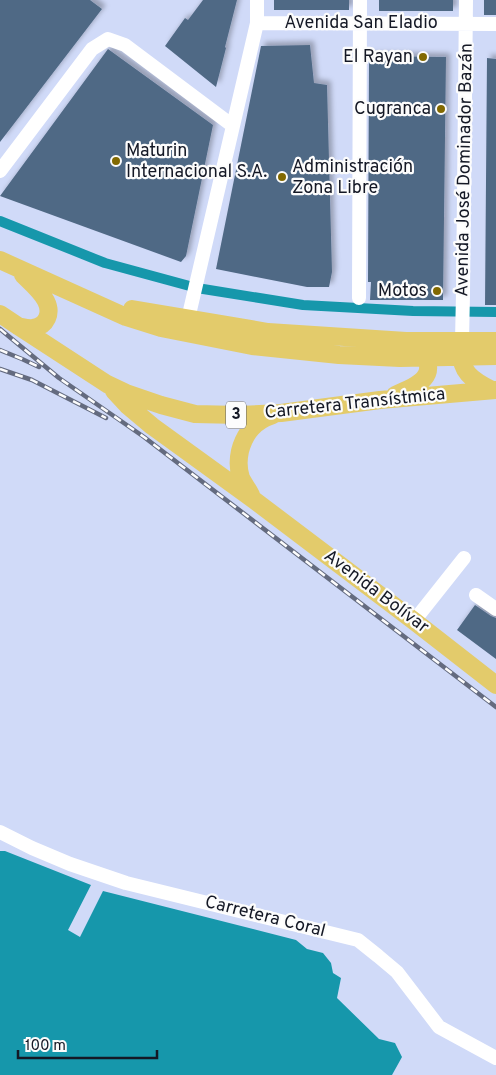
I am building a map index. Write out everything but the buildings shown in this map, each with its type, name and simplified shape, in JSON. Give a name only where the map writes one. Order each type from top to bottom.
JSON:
[{"type":"main road","name":"Carretera Transístmica","points":[[7,263],[126,317],[161,328],[252,346],[339,355],[400,358],[496,356]]},
{"type":"main road","points":[[7,263],[42,295],[49,309],[47,319],[42,325],[31,328],[18,326]]},
{"type":"main road","points":[[90,302],[190,312],[268,332],[406,341],[496,342]]},
{"type":"main road","name":"Carretera Transístmica","points":[[0,314],[107,384],[126,394],[195,414],[239,415],[281,413],[380,400],[494,390]]},
{"type":"main road","points":[[380,400],[410,389],[422,381],[428,372],[429,364],[426,357],[406,341]]},
{"type":"main road","points":[[462,341],[461,357],[469,376],[494,390]]},
{"type":"main road","name":"Avenida Bolívar","points":[[107,384],[127,405],[152,426],[254,500],[496,685]]},
{"type":"main road","name":"Avenida Bolívar","points":[[254,500],[241,477],[238,462],[243,440],[251,429],[264,419],[281,413]]},
{"type":"street","points":[[190,312],[257,23],[257,0]]},
{"type":"street","points":[[359,298],[360,0]]},
{"type":"street","name":"Avenida José Dominador Bazán","points":[[462,341],[466,0]]},
{"type":"street","name":"Avenida San Eladio","points":[[257,23],[496,24]]},
{"type":"street","points":[[0,171],[92,49],[108,39],[125,45],[233,126]]},
{"type":"street","points":[[414,621],[464,558]]},
{"type":"street","points":[[476,595],[496,609]]},
{"type":"street","name":"Carretera Coral","points":[[0,832],[70,864],[126,882],[358,940],[396,972],[439,1027],[496,1058]]},
{"type":"water","points":[[0,851],[5,851],[91,885],[68,930],[80,937],[103,891],[296,940],[307,949],[323,953],[331,963],[333,973],[341,978],[337,998],[379,1039],[395,1043],[402,1057],[392,1075],[0,1075]]},
{"type":"waterway","points":[[0,221],[105,263],[197,288],[303,305],[413,311],[496,312]]},
{"type":"railway","points":[[0,329],[59,378],[144,437],[496,707]]},
{"type":"railway","points":[[0,350],[39,367]]},
{"type":"railway","points":[[0,369],[32,380],[106,418]]},
{"type":"place","name":"El Rayan","points":[[423,57]]},
{"type":"place","name":"Cugranca","points":[[441,109]]},
{"type":"place","name":"Maturin Internacional S.A.","points":[[116,161]]},
{"type":"place","name":"Administración Zona Libre","points":[[282,177]]},
{"type":"place","name":"Motos","points":[[437,291]]}]
